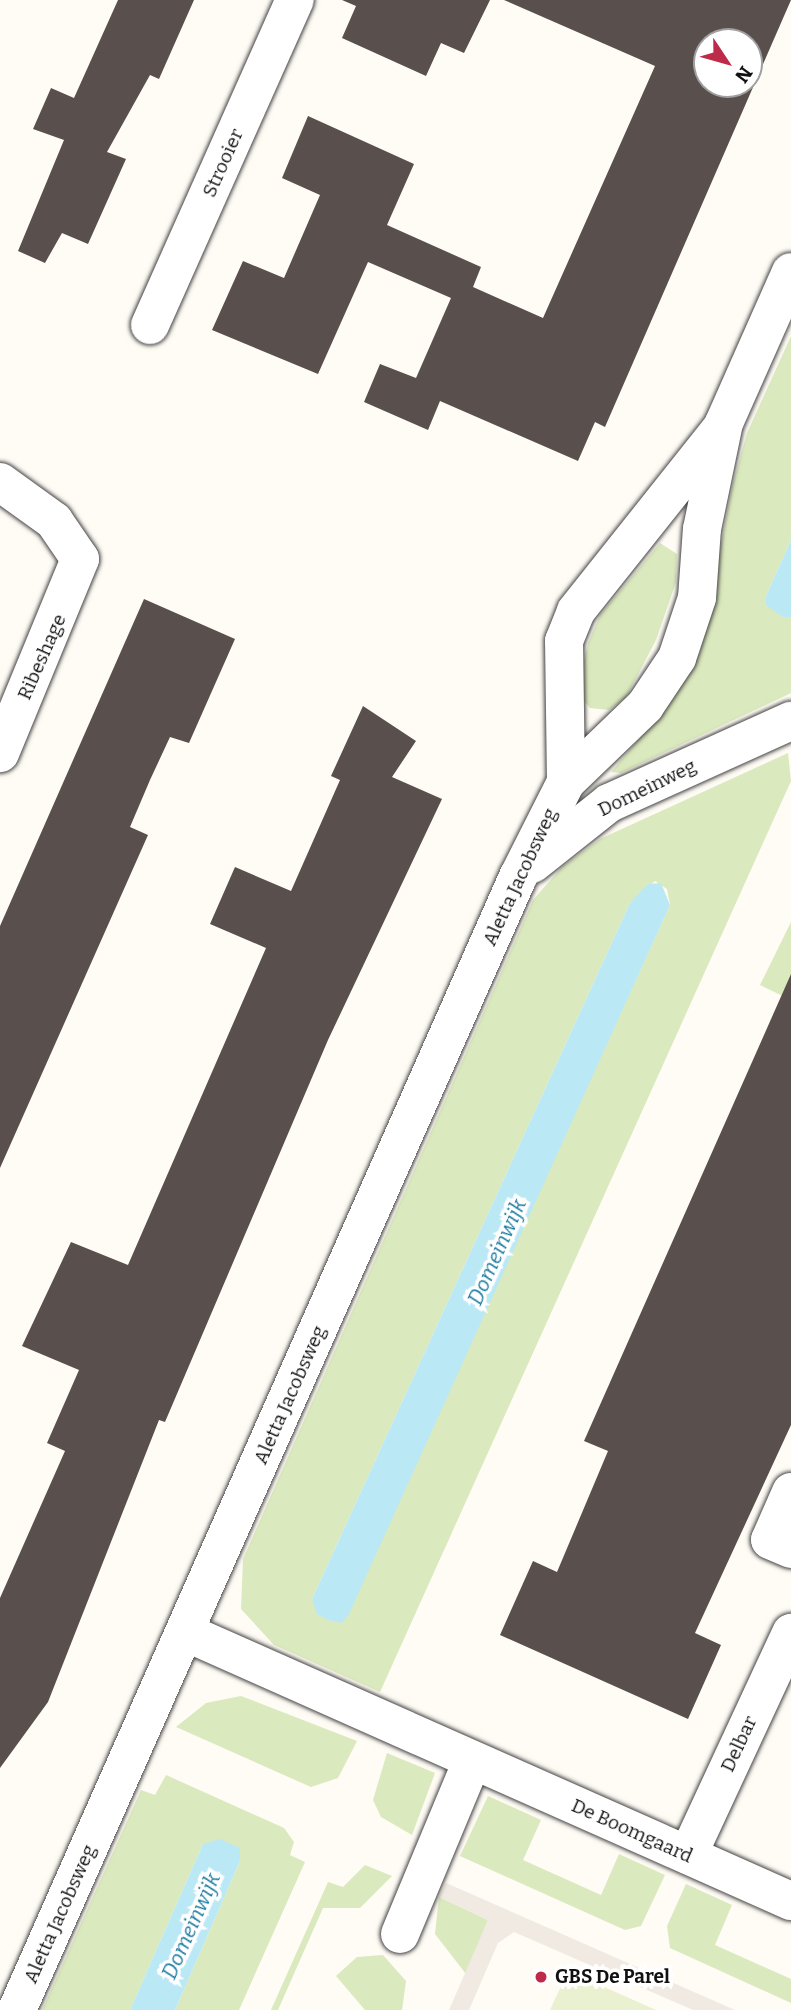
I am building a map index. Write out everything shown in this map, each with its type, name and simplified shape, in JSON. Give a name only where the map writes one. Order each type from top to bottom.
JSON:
[{"type":"street","name":"Strooier","points":[[150,325],[295,0]]},
{"type":"street","name":"Aletta Jacobsweg","points":[[17,2010],[518,877],[566,782],[645,706],[677,657],[697,598],[702,529],[724,423],[791,272]]},
{"type":"street","name":"Aletta Jacobsweg","points":[[566,782],[564,640],[576,611],[724,423]]},
{"type":"street","name":"Ribeshage","points":[[0,482],[54,521],[80,559],[0,753]]},
{"type":"street","name":"Domeinweg","points":[[518,877],[609,803],[791,721]]},
{"type":"street","points":[[791,1492],[770,1540],[791,1549]]},
{"type":"street","name":"De Boomgaard","points":[[185,1632],[791,1901]]},
{"type":"street","name":"Delbar","points":[[688,1855],[791,1633]]},
{"type":"street","points":[[400,1934],[472,1761]]},
{"type":"green space","points":[[791,336],[791,540],[766,596],[767,605],[791,617],[791,693],[621,773],[611,772],[672,700],[700,652],[733,483],[747,433]]},
{"type":"green space","points":[[660,543],[677,554],[676,582],[656,640],[626,697],[609,710],[590,708],[581,698],[580,678],[588,643],[600,615]]},
{"type":"green space","points":[[788,753],[791,781],[380,1692],[274,1645],[241,1609],[243,1559],[533,900],[562,867],[600,839]],"holes":[[[655,881],[667,889],[670,905],[342,1623],[312,1599],[630,903]]]},
{"type":"green space","points":[[791,922],[791,1000],[760,985]]},
{"type":"green space","points":[[241,1696],[357,1741],[338,1778],[311,1787],[176,1727],[206,1703]]},
{"type":"green space","points":[[387,1753],[435,1773],[412,1835],[381,1817],[373,1800]]},
{"type":"green space","points":[[166,1775],[284,1828],[294,1842],[290,1855],[305,1862],[239,2010],[175,2010],[240,1861],[203,1844],[130,2010],[42,2010],[141,1790],[155,1795]]},
{"type":"green space","points":[[488,1796],[541,1820],[523,1860],[601,1895],[619,1854],[665,1875],[641,1926],[625,1930],[460,1856]]},
{"type":"green space","points":[[365,1865],[392,1876],[360,1908],[323,1908],[278,2010],[271,2010],[328,1882],[343,1887]]},
{"type":"green space","points":[[686,1884],[732,1905],[715,1945],[791,1979],[791,2003],[670,1948],[667,1926]]},
{"type":"green space","points":[[439,1897],[488,1920],[466,1974],[435,1934]]},
{"type":"green space","points":[[383,1955],[406,1981],[402,2010],[365,2010],[336,1976],[357,1957]]},
{"type":"green space","points":[[568,1971],[656,2010],[550,2010]]},
{"type":"shaded area","points":[[446,1883],[735,2010],[693,2010],[514,1932],[498,1943],[469,2010],[449,2010],[488,1920],[439,1897]]},
{"type":"water","points":[[791,540],[791,617],[783,617],[766,605],[766,596]]},
{"type":"water","name":"Domeinwijk","points":[[661,883],[670,905],[349,1614],[342,1623],[328,1620],[317,1614],[312,1599],[630,903],[648,884]]},
{"type":"water","name":"Domeinwijk","points":[[220,1839],[240,1848],[240,1861],[175,2010],[130,2010],[203,1844]]},
{"type":"building","points":[[118,0],[194,0],[159,79],[150,75],[107,152],[126,159],[88,244],[62,233],[45,263],[18,251],[64,140],[33,129],[51,88],[74,98]]},
{"type":"building","points":[[342,0],[490,0],[464,53],[441,43],[426,76],[342,38],[356,6]]},
{"type":"building","points":[[504,0],[791,0],[763,64],[763,28],[693,28],[693,98],[748,98],[605,427],[595,422],[578,461],[440,401],[428,430],[364,402],[380,364],[416,378],[451,298],[368,262],[318,374],[212,330],[243,261],[284,278],[320,195],[282,178],[308,116],[414,164],[387,225],[481,267],[473,287],[543,318],[655,66]]},
{"type":"building","points":[[144,599],[235,639],[189,743],[170,737],[150,780],[130,827],[148,835],[0,1168],[0,926]]},
{"type":"building","points":[[363,706],[416,741],[392,777],[442,799],[328,1040],[165,1422],[159,1420],[48,1702],[0,1768],[0,1598],[65,1451],[47,1443],[79,1370],[22,1346],[71,1242],[128,1265],[266,948],[210,924],[235,867],[291,891],[340,780],[331,776]]},
{"type":"building","points":[[791,974],[791,1425],[695,1633],[721,1645],[688,1719],[500,1635],[533,1561],[557,1572],[608,1451],[584,1441]]},
{"type":"place","name":"GBS De Parel","points":[[541,1977]]}]
